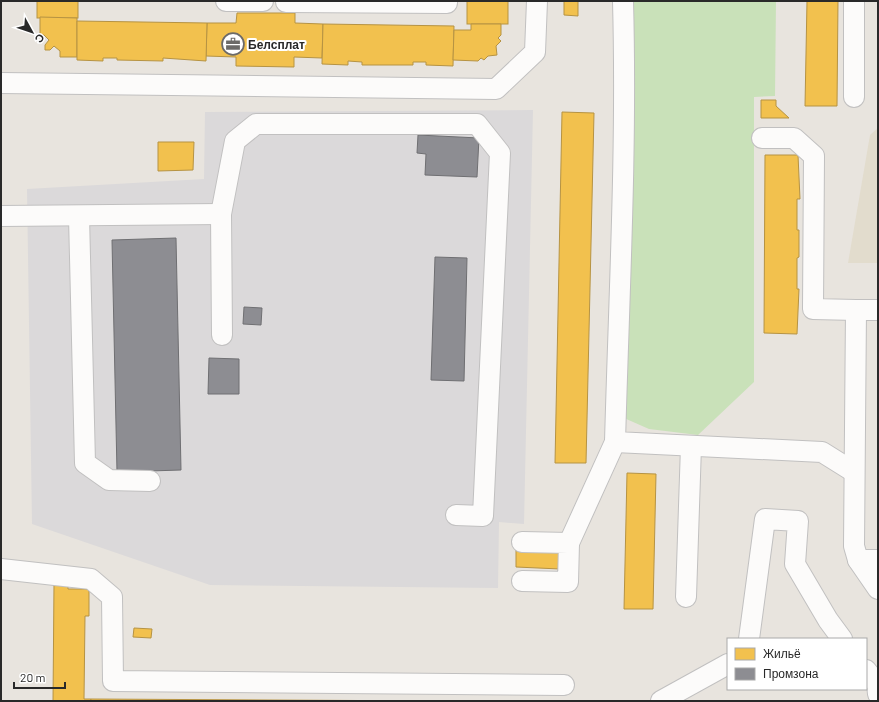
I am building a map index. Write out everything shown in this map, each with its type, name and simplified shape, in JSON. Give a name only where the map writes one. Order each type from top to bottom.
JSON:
[{"type":"lane","points":[[226,1],[263,2]]},
{"type":"lane","points":[[286,2],[447,3],[447,1]]},
{"type":"lane","points":[[1,83],[496,89],[535,52],[537,1]]},
{"type":"lane","points":[[522,581],[568,582],[569,543],[615,442],[622,173],[624,48],[623,1]]},
{"type":"lane","points":[[854,1],[854,97]]},
{"type":"lane","points":[[222,335],[221,214],[235,141],[256,124],[477,124],[500,153],[483,516],[456,515]]},
{"type":"lane","points":[[762,138],[794,138],[814,156],[813,309],[878,310]]},
{"type":"lane","points":[[1,216],[221,214]]},
{"type":"lane","points":[[79,216],[85,463],[109,480],[150,481]]},
{"type":"lane","points":[[856,310],[854,546],[858,560],[878,589]]},
{"type":"lane","points":[[615,442],[822,452],[854,472]]},
{"type":"lane","points":[[686,597],[692,446]]},
{"type":"lane","points":[[749,638],[765,519],[798,521],[795,564],[828,620],[841,638]]},
{"type":"lane","points":[[522,542],[569,543]]},
{"type":"lane","points":[[858,560],[878,560]]},
{"type":"lane","points":[[1,569],[91,579],[112,597],[113,681],[564,685]]},
{"type":"lane","points":[[661,701],[727,665]]},
{"type":"lane","points":[[867,671],[877,684],[878,694]]},
{"type":"shaded area","points":[[533,110],[524,524],[499,522],[498,588],[210,585],[32,524],[27,189],[204,179],[205,112]]},
{"type":"shaded area","points":[[878,128],[878,263],[848,263],[870,135]]},
{"type":"green space","points":[[630,1],[776,1],[775,96],[754,97],[754,382],[698,435],[649,429],[624,418]]},
{"type":"building: Жильё","points":[[37,1],[78,1],[78,18],[37,18]]},
{"type":"building: Жильё","points":[[467,1],[508,1],[508,24],[467,24]]},
{"type":"building: Жильё","points":[[564,1],[578,1],[578,16],[564,15]]},
{"type":"building: Жильё","points":[[807,1],[838,1],[837,106],[805,106]]},
{"type":"building: Жильё","points":[[237,13],[295,13],[295,23],[323,24],[322,58],[294,57],[294,67],[236,66],[236,57],[206,56],[207,23],[236,23]]},
{"type":"building: Жильё","points":[[40,17],[77,18],[77,57],[60,57],[60,51],[54,46],[50,50],[45,50],[45,45],[49,40],[44,35],[40,35]]},
{"type":"building: Жильё","points":[[77,21],[207,23],[206,61],[163,58],[163,61],[117,60],[117,58],[103,58],[103,61],[77,60]]},
{"type":"building: Жильё","points":[[323,24],[454,26],[453,66],[426,65],[426,62],[413,62],[413,65],[362,65],[362,62],[348,61],[348,65],[322,64]]},
{"type":"building: Жильё","points":[[471,24],[501,24],[501,35],[498,38],[501,41],[496,46],[497,55],[488,56],[484,60],[481,58],[478,61],[453,60],[454,30],[471,30]]},
{"type":"building: Жильё","points":[[761,100],[776,100],[776,106],[789,118],[761,118]]},
{"type":"building: Жильё","points":[[562,112],[594,113],[586,463],[555,463]]},
{"type":"building: Жильё","points":[[158,142],[194,142],[193,170],[158,171]]},
{"type":"building: Жильё","points":[[765,155],[798,155],[800,199],[797,199],[799,257],[797,258],[797,289],[799,289],[797,334],[764,333]]},
{"type":"building: Жильё","points":[[627,473],[656,474],[653,609],[624,609]]},
{"type":"building: Жильё","points":[[516,549],[560,551],[560,569],[516,567]]},
{"type":"building: Жильё","points":[[54,584],[68,584],[68,589],[89,589],[89,616],[85,616],[84,699],[91,699],[91,701],[53,701]]},
{"type":"building: Жильё","points":[[134,628],[152,629],[151,638],[133,637]]},
{"type":"building: Жильё","points":[[91,699],[446,701],[91,701]]},
{"type":"building: Промзона","points":[[418,135],[479,138],[477,177],[425,175],[426,154],[417,153]]},
{"type":"building: Промзона","points":[[176,238],[181,470],[117,472],[112,240]]},
{"type":"building: Промзона","points":[[435,257],[467,258],[464,381],[431,380]]},
{"type":"building: Промзона","points":[[244,307],[262,308],[261,325],[243,324]]},
{"type":"building: Промзона","points":[[209,358],[239,359],[239,394],[208,394]]},
{"type":"place","name":"Белсплат","points":[[233,44]]}]
